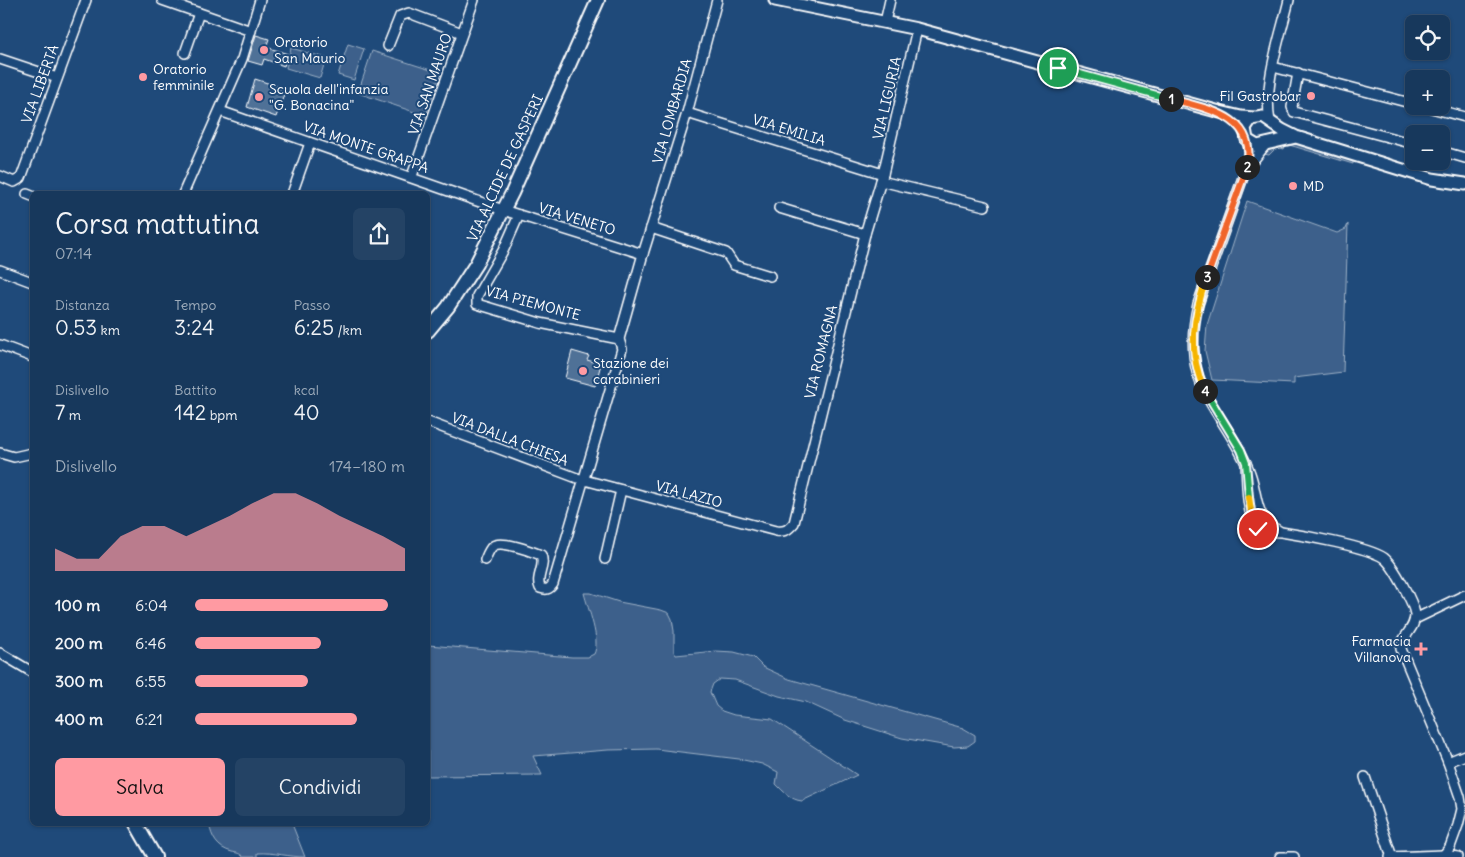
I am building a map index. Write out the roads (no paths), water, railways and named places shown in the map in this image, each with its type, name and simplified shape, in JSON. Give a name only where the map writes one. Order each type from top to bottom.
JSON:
[{"type":"main road","name":"VIA ALCIDE DE GASPERI","points":[[430,329],[465,284],[503,210],[596,3]]},
{"type":"main road","points":[[137,826],[155,857]]},
{"type":"street","name":"VIA LIBERTÀ","points":[[0,176],[14,182],[21,178],[86,0]]},
{"type":"street","points":[[162,0],[251,31]]},
{"type":"street","points":[[184,191],[220,111],[251,31],[260,0]]},
{"type":"street","name":"VIA SAN MAURO","points":[[412,176],[474,0]]},
{"type":"street","name":"VIA LOMBARDIA","points":[[485,560],[490,549],[495,544],[501,543],[541,555],[543,564],[538,583],[540,588],[546,590],[553,584],[622,349],[619,339],[642,254],[687,113],[718,0]]},
{"type":"street","points":[[775,0],[917,29],[1220,112],[1241,117],[1263,117],[1296,137],[1432,179],[1465,184]]},
{"type":"street","points":[[885,22],[890,0]]},
{"type":"street","points":[[1246,169],[1267,144],[1274,132],[1270,122],[1268,97],[1273,68],[1290,0]]},
{"type":"street","points":[[185,53],[199,13]]},
{"type":"street","points":[[388,46],[400,16],[409,13],[462,32]]},
{"type":"street","name":"VIA LIGURIA","points":[[882,177],[917,29]]},
{"type":"street","points":[[0,59],[57,78]]},
{"type":"street","points":[[1273,68],[1405,102]]},
{"type":"street","points":[[1298,74],[1292,107],[1294,112],[1405,142]]},
{"type":"street","points":[[1268,97],[1259,114],[1246,126],[1246,138],[1250,153],[1246,169],[1198,304],[1193,343],[1199,378],[1246,463],[1253,522],[1258,529],[1264,532],[1280,532],[1366,550],[1383,558],[1392,568],[1412,604],[1415,619],[1412,629],[1402,643],[1401,649],[1463,796],[1458,825],[1450,847],[1443,856]]},
{"type":"street","name":"VIA MONTE GRAPPA","points":[[220,111],[412,176],[503,210]]},
{"type":"street","points":[[1220,112],[1236,124],[1246,138],[1257,146],[1296,137]]},
{"type":"street","name":"VIA EMILIA","points":[[687,113],[882,177]]},
{"type":"street","points":[[1450,113],[1465,117]]},
{"type":"street","points":[[293,191],[310,143]]},
{"type":"street","points":[[1450,154],[1465,158]]},
{"type":"street","points":[[882,177],[985,206]]},
{"type":"street","name":"VIA ROMAGNA","points":[[788,530],[794,523],[882,177]]},
{"type":"street","points":[[778,208],[866,234]]},
{"type":"street","name":"VIA VENETO","points":[[503,210],[642,254]]},
{"type":"street","name":"VIA PIEMONTE","points":[[519,215],[504,249],[477,296],[477,304],[540,323],[619,339]]},
{"type":"street","points":[[651,228],[726,253],[734,264],[770,276]]},
{"type":"street","points":[[0,270],[30,281]]},
{"type":"street","points":[[0,345],[30,356]]},
{"type":"street","name":"VIA DALLA CHIESA","points":[[430,423],[583,480]]},
{"type":"street","points":[[0,453],[14,457],[30,453]]},
{"type":"street","name":"VIA LAZIO","points":[[583,480],[776,531],[788,530]]},
{"type":"street","points":[[605,559],[621,490]]},
{"type":"street","points":[[1415,619],[1465,595]]},
{"type":"street","points":[[0,653],[30,671]]},
{"type":"street","points":[[1448,762],[1465,755]]},
{"type":"street","points":[[1364,777],[1391,857],[1458,857]]},
{"type":"street","points":[[1280,857],[1294,857]]},
{"type":"place","name":"Oratorio San Maurio","points":[[264,50]]},
{"type":"place","name":"Oratorio femminile","points":[[143,77]]},
{"type":"place","name":"Fil Gastrobar","points":[[1311,96]]},
{"type":"place","name":"Scuola dell'infanzia \"G. Bonacina\"","points":[[259,97]]},
{"type":"place","name":"MD","points":[[1293,186]]},
{"type":"place","name":"Stazione dei carabinieri","points":[[583,371]]},
{"type":"place","name":"Farmacia Villanova","points":[[1421,649]]}]
